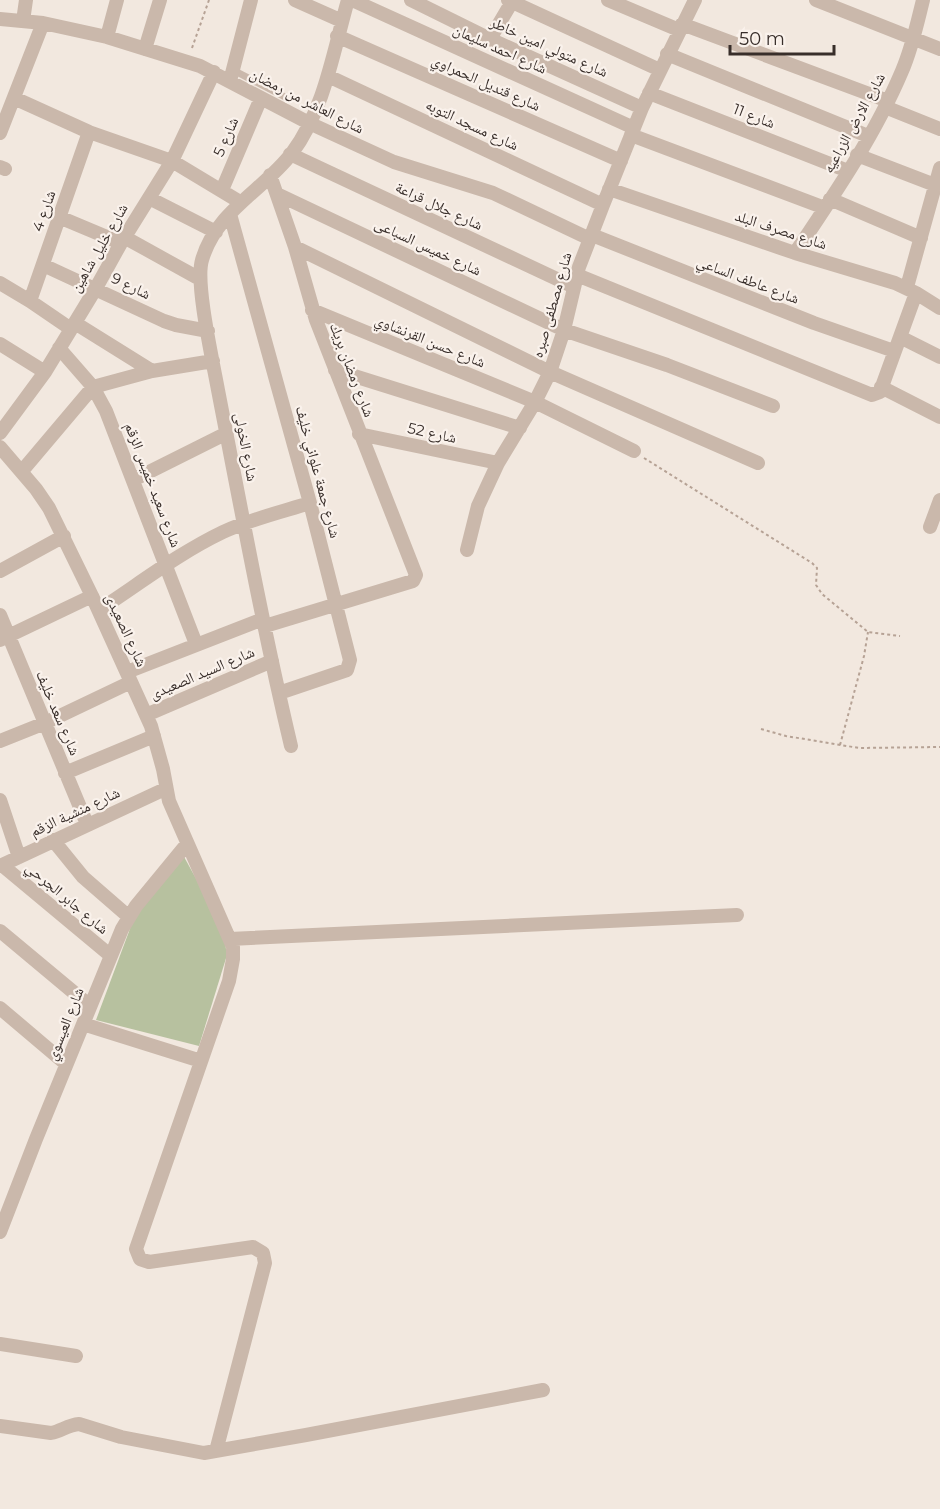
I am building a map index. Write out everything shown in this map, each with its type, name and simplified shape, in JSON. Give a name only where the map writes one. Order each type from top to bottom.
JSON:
[{"type":"street","points":[[23,21],[26,0]]},
{"type":"street","points":[[107,37],[117,0]]},
{"type":"street","points":[[145,49],[160,0]]},
{"type":"street","points":[[295,0],[342,21]]},
{"type":"street","name":"شارع الخولى","points":[[291,746],[244,523],[200,279],[202,259],[216,232],[240,202],[290,154],[309,123],[328,76],[337,36],[350,0]]},
{"type":"street","name":"شارع احمد سليمان","points":[[350,0],[632,131],[921,238]]},
{"type":"street","name":"شارع متولي امين خاطر","points":[[411,0],[428,4],[490,39],[642,108]]},
{"type":"street","points":[[608,0],[887,104],[940,129]]},
{"type":"street","name":"شارع مصطفى صبره","points":[[467,550],[478,506],[498,463],[535,402],[550,372],[564,330],[576,281],[609,189],[642,108],[695,0]]},
{"type":"street","points":[[816,0],[848,6],[940,48]]},
{"type":"street","name":"شارع الارض الزراعيه","points":[[795,253],[848,171],[887,104],[914,37],[923,0]]},
{"type":"street","points":[[232,76],[246,1]]},
{"type":"street","points":[[490,39],[511,1],[660,70]]},
{"type":"street","name":"شارع العاشر من رمضان","points":[[0,19],[43,23],[107,37],[232,76],[261,98],[394,162],[436,177],[478,187],[591,237]]},
{"type":"street","points":[[0,133],[43,23]]},
{"type":"street","name":"شارع قنديل الحمراوي","points":[[337,36],[621,161]]},
{"type":"street","points":[[667,54],[868,136]]},
{"type":"street","name":"شارع خليل شاهين","points":[[0,433],[45,372],[122,240],[172,161],[214,72]]},
{"type":"street","name":"شارع مسجد التوبه","points":[[328,76],[603,205]]},
{"type":"street","name":"شارع 11","points":[[649,93],[848,171]]},
{"type":"street","points":[[14,98],[89,132],[172,161],[240,202]]},
{"type":"street","name":"شارع 5","points":[[222,190],[261,98]]},
{"type":"street","name":"شارع 4","points":[[30,301],[89,132]]},
{"type":"street","name":"شارع جلال قراعة","points":[[290,154],[576,281],[872,395],[877,394],[881,387]]},
{"type":"street","points":[[857,154],[935,185]]},
{"type":"street","points":[[940,168],[921,238],[912,290],[900,337],[881,387],[940,417]]},
{"type":"street","name":"شارع رمضان بريك","points":[[270,175],[295,247],[312,310],[359,434],[416,572],[413,581],[336,605]]},
{"type":"street","name":"شارع مصرف البلد","points":[[609,189],[795,253],[912,290],[940,308]]},
{"type":"street","name":"شارع خميس السباعى","points":[[277,194],[564,330],[667,365],[773,406]]},
{"type":"street","points":[[148,198],[216,232]]},
{"type":"street","name":"شارع جمعة علواني خليف","points":[[230,214],[310,503],[350,660],[347,670],[279,693]]},
{"type":"street","points":[[59,217],[122,240],[200,279]]},
{"type":"street","name":"شارع عاطف الساعي","points":[[591,237],[814,324],[894,351]]},
{"type":"street","points":[[295,247],[550,372],[758,463]]},
{"type":"street","name":"شارع 9","points":[[42,265],[176,325],[208,331]]},
{"type":"street","points":[[0,283],[152,370]]},
{"type":"street","name":"شارع حسن القرنشاوي","points":[[312,310],[535,402],[634,451]]},
{"type":"street","points":[[900,337],[940,357]]},
{"type":"street","points":[[1,346],[45,372]]},
{"type":"street","name":"شارع سعيد خميس الزقم","points":[[59,348],[93,387],[106,411],[196,644]]},
{"type":"street","points":[[22,471],[93,387],[152,370],[213,361]]},
{"type":"street","points":[[335,370],[520,428]]},
{"type":"street","points":[[133,480],[227,433]]},
{"type":"street","name":"شارع 52","points":[[359,434],[498,463]]},
{"type":"street","name":"شارع الصعيدى","points":[[0,447],[22,471],[49,508],[99,610],[154,736],[163,769],[165,789],[187,844],[231,939]]},
{"type":"street","points":[[930,527],[940,500]]},
{"type":"street","points":[[99,610],[202,543],[244,523],[310,503]]},
{"type":"street","points":[[0,571],[64,536]]},
{"type":"street","points":[[4,638],[92,596]]},
{"type":"street","points":[[0,741],[45,723],[129,677],[196,644],[264,623],[336,605]]},
{"type":"street","name":"شارع سعد خليف","points":[[0,615],[4,638],[45,723],[87,824]]},
{"type":"street","name":"شارع السيد الصعيدى","points":[[146,715],[272,661]]},
{"type":"street","points":[[65,773],[154,736]]},
{"type":"street","name":"شارع منشية الزقم","points":[[1,865],[165,789]]},
{"type":"street","points":[[0,800],[19,856]]},
{"type":"street","points":[[52,840],[83,877],[129,917]]},
{"type":"street","name":"شارع العيسوي","points":[[0,1232],[66,1064],[129,917],[187,844]]},
{"type":"street","name":"شارع جابر الجرحي","points":[[1,865],[111,956]]},
{"type":"street","points":[[216,1451],[265,1263],[262,1253],[253,1247],[149,1262],[140,1259],[136,1250],[229,981],[233,959],[231,939],[737,915]]},
{"type":"street","points":[[0,931],[90,1006]]},
{"type":"street","points":[[0,1008],[66,1064]]},
{"type":"street","points":[[83,1024],[201,1061]]},
{"type":"street","points":[[0,1344],[76,1356]]},
{"type":"street","points":[[0,1426],[51,1433],[79,1424],[131,1439],[204,1453],[543,1390]]},
{"type":"lane","points":[[232,76],[285,97]]},
{"type":"path","points":[[187,61],[209,0]]},
{"type":"path","points":[[634,451],[812,563],[817,568],[816,585],[822,594],[868,632],[900,636]]},
{"type":"path","points":[[840,745],[864,656],[868,632]]},
{"type":"path","points":[[761,729],[786,736],[859,748],[940,747]]},
{"type":"green space","points":[[183,855],[224,937],[227,955],[199,1046],[96,1020],[134,918]]}]
